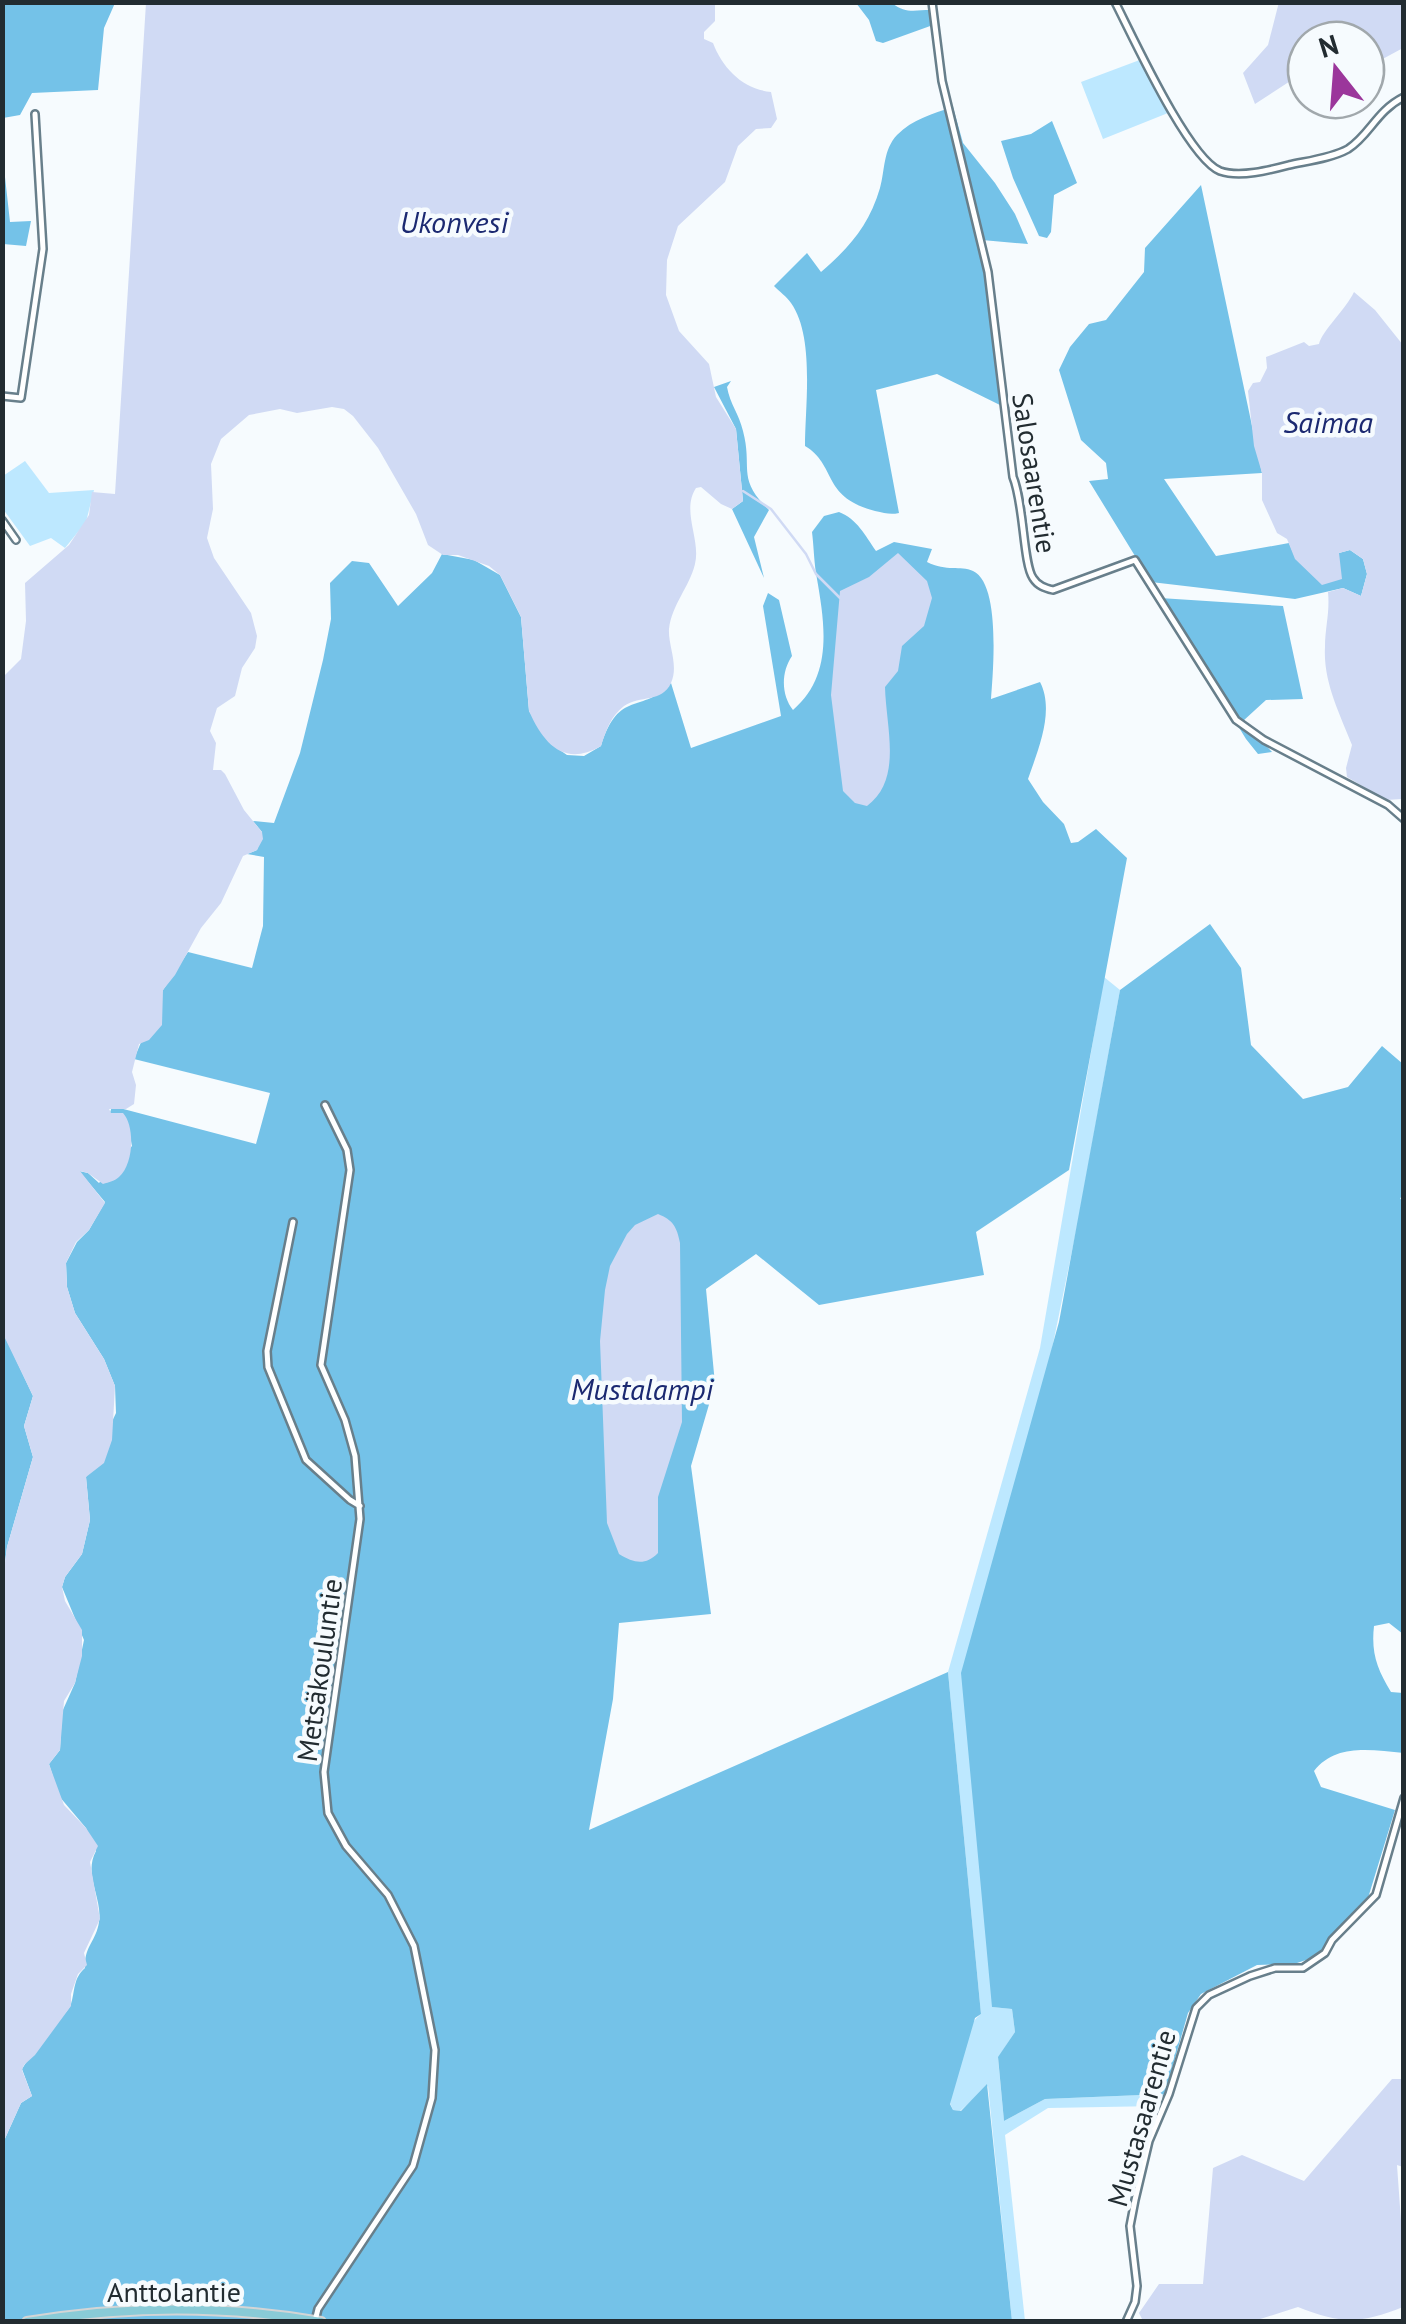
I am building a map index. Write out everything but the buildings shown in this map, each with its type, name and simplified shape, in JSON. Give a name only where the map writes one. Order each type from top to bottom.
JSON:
[{"type":"main road","name":"Anttolantie","points":[[27,2322],[126,2311],[207,2310],[318,2321]]},
{"type":"street","name":"Salosaarentie","points":[[932,2],[942,80],[988,272],[1013,477],[1021,495],[1031,576],[1042,587],[1053,590],[1135,560],[1236,720],[1264,740],[1388,805],[1404,819]]},
{"type":"street","points":[[1115,2],[1182,128],[1204,159],[1220,170],[1241,173],[1281,168],[1346,151],[1388,105],[1404,97]]},
{"type":"street","points":[[2,396],[21,398],[42,249],[35,114]]},
{"type":"street","points":[[2,520],[16,540]]},
{"type":"street","name":"Metsäkouluntie","points":[[318,2321],[318,2309],[413,2166],[423,2138],[435,2050],[414,1946],[388,1895],[346,1846],[328,1813],[324,1772],[360,1506],[345,1420],[321,1365],[350,1170],[347,1150],[325,1105]]},
{"type":"street","points":[[294,1222],[268,1367],[306,1460],[360,1506]]},
{"type":"street","name":"Mustasaarentie","points":[[1126,2322],[1137,2286],[1130,2226],[1135,2200],[1149,2141],[1169,2094],[1196,2008],[1234,1982],[1276,1968],[1303,1968],[1325,1953],[1332,1940],[1376,1895],[1404,1798]]},
{"type":"shaded area","points":[[3,2],[115,3],[104,28],[98,90],[32,93],[20,115],[3,118]]},
{"type":"shaded area","points":[[856,3],[892,3],[906,10],[931,10],[933,25],[883,43],[876,41],[869,20]]},
{"type":"shaded area","points":[[1145,58],[1173,111],[1103,139],[1081,82]]},
{"type":"shaded area","points":[[953,107],[963,143],[1015,214],[1028,244],[982,240],[1004,407],[937,374],[876,390],[899,513],[887,514],[846,498],[822,462],[805,446],[807,372],[803,334],[791,303],[774,286],[807,253],[821,272],[841,254],[870,213],[892,141],[916,121]]},
{"type":"shaded area","points":[[1052,121],[1077,183],[1054,195],[1047,238],[1039,236],[1001,141],[1031,134]]},
{"type":"shaded area","points":[[2,150],[10,222],[31,221],[26,246],[3,244]]},
{"type":"shaded area","points":[[1201,185],[1262,473],[1164,479],[1216,556],[1289,543],[1296,559],[1339,566],[1339,553],[1350,550],[1363,559],[1367,574],[1361,596],[1343,588],[1295,599],[1151,582],[1089,481],[1108,479],[1106,463],[1081,440],[1059,370],[1070,347],[1089,324],[1106,320],[1144,272],[1145,248]]},
{"type":"shaded area","points":[[731,381],[727,387],[743,431],[749,481],[769,510],[754,537],[764,578],[732,509],[743,501],[736,429],[714,387]]},
{"type":"shaded area","points":[[25,461],[49,493],[94,490],[86,522],[65,548],[51,538],[30,546],[3,509],[3,476]]},
{"type":"shaded area","points":[[839,512],[856,523],[876,551],[894,542],[932,549],[927,562],[968,569],[982,579],[992,610],[991,699],[1040,682],[1044,693],[1043,730],[1028,779],[1064,824],[1071,843],[1096,829],[1127,858],[1069,1170],[976,1232],[984,1275],[819,1305],[756,1254],[706,1289],[715,1384],[691,1466],[711,1614],[619,1623],[613,1699],[589,1830],[948,1672],[981,2014],[975,2018],[950,2104],[953,2110],[961,2111],[987,2084],[1012,2321],[3,2322],[3,2143],[21,2103],[32,2096],[22,2069],[70,2007],[99,1922],[92,1878],[96,1851],[86,1828],[59,1796],[49,1764],[60,1750],[62,1712],[75,1683],[84,1640],[62,1587],[82,1554],[90,1520],[86,1477],[116,1413],[115,1386],[104,1359],[75,1313],[67,1287],[66,1263],[105,1202],[79,1171],[99,1183],[132,1146],[129,1131],[110,1113],[112,1106],[256,1144],[270,1093],[134,1059],[163,990],[188,952],[252,968],[263,926],[264,857],[247,854],[257,850],[262,832],[253,821],[274,823],[300,753],[331,619],[330,583],[352,561],[369,563],[398,606],[432,573],[442,554],[474,560],[500,575],[521,617],[529,711],[551,744],[567,755],[584,756],[601,746],[615,716],[623,709],[660,693],[671,683],[691,748],[781,716],[763,606],[768,593],[779,600],[792,656],[784,676],[786,697],[793,710],[815,682],[823,632],[812,532],[824,516]]},
{"type":"shaded area","points":[[1160,598],[1283,606],[1303,699],[1266,700],[1243,721],[1272,752],[1258,754],[1246,739]]},
{"type":"shaded area","points":[[1210,924],[1241,968],[1251,1045],[1303,1099],[1348,1087],[1382,1046],[1403,1064],[1403,1634],[1389,1623],[1374,1626],[1373,1636],[1382,1676],[1391,1692],[1403,1693],[1404,1753],[1343,1752],[1314,1771],[1321,1787],[1395,1810],[1368,1898],[1330,1937],[1318,1956],[1294,1964],[1257,1965],[1201,1994],[1188,2013],[1165,2094],[1045,2099],[1004,2121],[998,2057],[1015,2032],[1012,2009],[992,2007],[961,1673],[1059,1322],[1120,990]]},
{"type":"shaded area","points":[[1104,977],[1120,990],[1047,1373],[992,2007],[1012,2009],[1015,2032],[998,2058],[1004,2121],[1045,2099],[1165,2094],[1159,2106],[1048,2108],[1005,2135],[1025,2321],[1012,2321],[988,2086],[960,2111],[953,2110],[950,2103],[963,2043],[981,2014],[948,1672],[1040,1348]]},
{"type":"shaded area","points":[[3,1332],[33,1396],[24,1426],[33,1457],[7,1547],[3,1578]]},
{"type":"water","points":[[1279,2],[1403,3],[1403,48],[1386,57],[1386,20],[1286,20],[1286,84],[1255,104],[1243,73],[1268,45]]},
{"type":"water","name":"Ukonvesi","points":[[146,3],[715,3],[715,21],[704,32],[704,39],[713,43],[735,76],[752,87],[771,92],[777,119],[771,128],[756,129],[738,146],[725,182],[678,226],[667,260],[666,295],[679,331],[709,364],[716,397],[736,429],[743,501],[732,509],[701,487],[696,488],[690,506],[695,564],[669,629],[674,669],[671,683],[662,693],[619,710],[601,746],[588,752],[566,753],[542,734],[529,711],[521,617],[500,575],[489,566],[458,555],[443,555],[428,545],[416,514],[378,448],[344,409],[332,407],[297,413],[280,409],[249,415],[221,439],[211,464],[213,509],[207,538],[214,558],[251,613],[257,636],[255,648],[242,668],[235,696],[217,708],[210,731],[216,743],[213,770],[225,774],[263,839],[257,850],[243,856],[221,903],[163,990],[162,1025],[149,1040],[139,1044],[132,1072],[136,1085],[134,1104],[126,1109],[109,1109],[111,1113],[123,1113],[130,1127],[130,1154],[124,1171],[116,1180],[103,1184],[80,1171],[105,1203],[89,1230],[76,1242],[66,1263],[67,1287],[75,1313],[104,1359],[115,1386],[112,1440],[104,1463],[86,1477],[90,1520],[82,1554],[62,1587],[65,1601],[82,1630],[82,1656],[75,1683],[64,1701],[60,1750],[49,1764],[64,1805],[98,1846],[90,1862],[100,1919],[84,1953],[87,1965],[78,1974],[71,2006],[24,2065],[22,2070],[32,2096],[21,2103],[3,2143],[3,1578],[7,1547],[33,1457],[24,1426],[33,1396],[2,1332],[3,677],[21,659],[25,583],[69,545],[89,515],[92,492],[115,494]]},
{"type":"water","name":"Saimaa","points":[[1354,292],[1375,310],[1403,345],[1402,799],[1386,800],[1347,777],[1352,745],[1327,673],[1328,592],[1343,588],[1361,596],[1367,574],[1363,559],[1350,550],[1339,553],[1342,579],[1322,585],[1295,559],[1287,539],[1277,533],[1262,500],[1262,473],[1254,446],[1248,391],[1253,383],[1260,382],[1267,368],[1266,357],[1304,342],[1309,346],[1319,344]]},
{"type":"water","points":[[898,553],[927,581],[932,598],[924,626],[902,646],[898,671],[885,687],[889,767],[878,795],[867,806],[855,803],[843,791],[831,695],[840,591],[869,577]]},
{"type":"water","name":"Mustalampi","points":[[658,1214],[674,1225],[680,1243],[682,1422],[658,1497],[658,1553],[639,1562],[619,1554],[607,1523],[600,1341],[610,1266],[635,1225]]},
{"type":"water","points":[[1392,2079],[1403,2079],[1403,2167],[1397,2165],[1403,2307],[1375,2317],[1350,2320],[1298,2307],[1254,2321],[1143,2321],[1139,2313],[1159,2284],[1203,2284],[1213,2168],[1242,2155],[1304,2181]]},
{"type":"waterway","points":[[743,491],[771,509],[806,554],[816,574],[840,598]]}]
